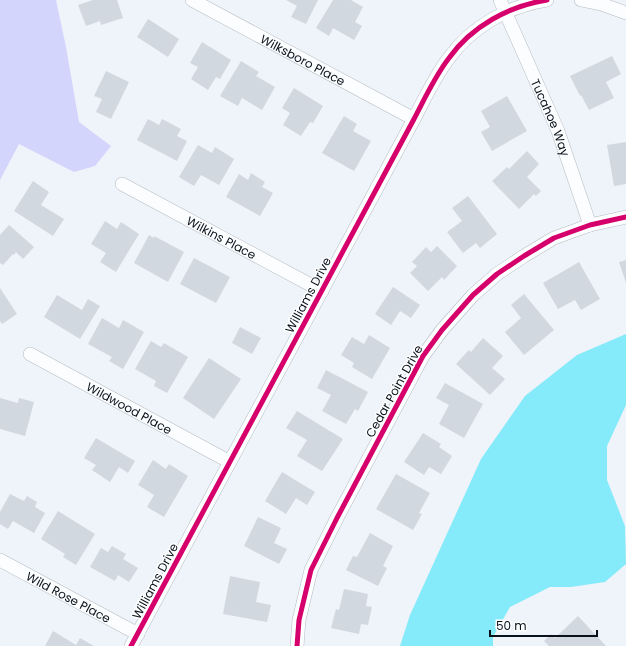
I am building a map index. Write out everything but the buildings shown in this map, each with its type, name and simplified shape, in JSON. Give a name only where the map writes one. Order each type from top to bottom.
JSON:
[{"type":"street","name":"Wilksboro Place","points":[[192,0],[414,119]]},
{"type":"street","name":"Williams Drive","points":[[131,646],[439,72],[452,53],[502,6],[522,5],[547,0]]},
{"type":"street","points":[[581,0],[601,4],[626,13]]},
{"type":"street","name":"Tucahoe Way","points":[[502,6],[558,131],[590,225]]},
{"type":"street","name":"Wilkins Place","points":[[122,184],[322,291]]},
{"type":"street","name":"Cedar Point Drive","points":[[297,646],[299,620],[311,570],[336,518],[423,356],[442,330],[473,295],[498,274],[524,256],[554,238],[590,225],[626,217]]},
{"type":"street","name":"Wildwood Place","points":[[30,354],[230,462]]},
{"type":"street","name":"Wild Rose Place","points":[[0,560],[138,634]]},
{"type":"shaded area","points":[[0,0],[56,0],[79,122],[111,146],[95,166],[74,172],[19,144],[0,180]]},
{"type":"shaded area","points":[[626,334],[626,405],[607,446],[607,480],[625,526],[626,564],[605,582],[571,587],[550,587],[510,607],[493,637],[493,646],[400,646],[410,615],[481,459],[525,396],[577,355]]},
{"type":"cycle path","points":[[131,646],[439,72],[458,47],[480,27],[492,19],[519,7],[547,0]]},
{"type":"cycle path","points":[[297,646],[299,620],[311,570],[423,356],[442,330],[473,295],[497,274],[524,256],[554,238],[590,225],[626,217]]}]
